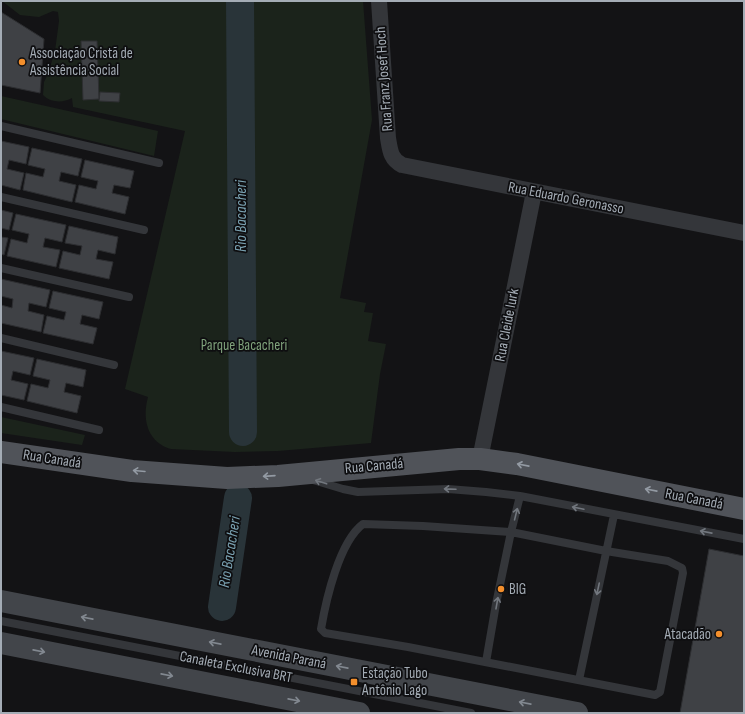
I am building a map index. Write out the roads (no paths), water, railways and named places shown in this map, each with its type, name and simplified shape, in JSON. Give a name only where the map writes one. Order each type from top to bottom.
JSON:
[{"type":"main road","name":"Rua Canadá","points":[[1,452],[105,467],[196,476],[248,477],[295,474],[437,460],[480,459],[517,464],[744,509]]},
{"type":"street","name":"Rua Franz Josef Hoch","points":[[379,1],[388,138],[392,157]]},
{"type":"street","name":"Rua Eduardo Geronasso","points":[[392,157],[396,162],[402,165],[744,233]]},
{"type":"street","name":"Rua Cleide Iurk","points":[[480,459],[534,192]]},
{"type":"street","name":"Avenida Paraná","points":[[1,601],[577,713]]},
{"type":"street","points":[[1,643],[359,713]]},
{"type":"lane","points":[[1,126],[159,164]]},
{"type":"lane","points":[[1,197],[144,230]]},
{"type":"lane","points":[[1,268],[129,297]]},
{"type":"lane","points":[[1,338],[114,365]]},
{"type":"lane","points":[[1,407],[99,430]]},
{"type":"lane","points":[[295,474],[343,489],[358,492],[448,489],[520,496],[744,540]]},
{"type":"lane","points":[[486,662],[491,641],[496,604],[520,496]]},
{"type":"lane","points":[[579,680],[614,515]]},
{"type":"lane","points":[[362,524],[423,526],[511,532],[606,551],[668,561],[682,568],[683,570],[660,692],[656,695],[408,647],[325,633],[321,629],[334,575],[354,532],[362,524]]},
{"type":"lane","name":"Canaleta Exclusiva BRT","points":[[1,621],[471,713]]},
{"type":"waterway","name":"Rio Bacacheri","points":[[240,1],[243,432]]},
{"type":"waterway","name":"Rio Bacacheri","points":[[222,607],[238,498]]},
{"type":"place","name":"Associação Cristã de Assistência Social","points":[[22,62]]},
{"type":"place","name":"BIG","points":[[501,589]]},
{"type":"place","name":"Atacadão","points":[[719,634]]},
{"type":"place","name":"Estação Tubo Antônio Lago","points":[[354,682]]},
{"type":"park label","name":"Parque Bacacheri","points":[[244,345]]}]
